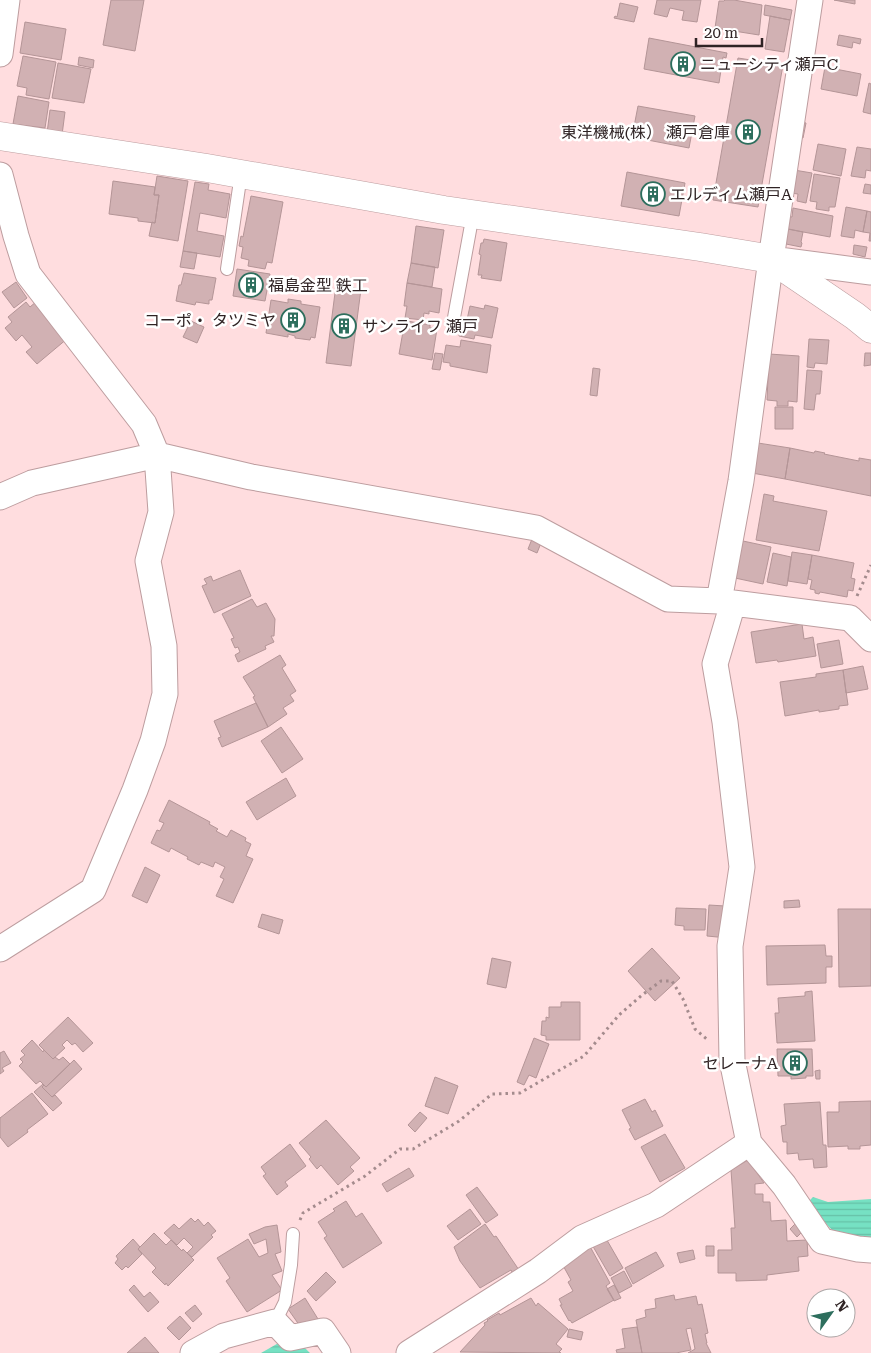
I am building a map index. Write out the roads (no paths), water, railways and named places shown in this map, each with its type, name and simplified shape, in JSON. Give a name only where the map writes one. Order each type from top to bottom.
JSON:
[{"type":"street","points":[[0,54],[7,0]]},
{"type":"street","points":[[810,0],[771,259],[726,602],[715,664],[725,722],[742,867],[730,946],[732,1060],[749,1144],[784,1185],[822,1241],[871,1250]]},
{"type":"street","points":[[0,136],[207,168],[472,214],[771,259],[871,272]]},
{"type":"street","points":[[0,175],[28,274],[144,424],[157,455],[161,512],[148,561],[164,646],[165,694],[153,741],[94,890],[0,949]]},
{"type":"street","points":[[771,259],[871,329]]},
{"type":"street","points":[[0,497],[32,483],[157,455],[251,477],[536,528],[668,599],[726,602],[850,618],[871,639]]},
{"type":"street","points":[[409,1353],[538,1271],[582,1238],[656,1205],[749,1144]]},
{"type":"street","points":[[193,1353],[224,1336],[275,1322],[290,1338],[323,1331],[338,1353]]},
{"type":"lane","points":[[227,269],[241,174]]},
{"type":"lane","points":[[453,322],[472,214]]},
{"type":"lane","points":[[275,1322],[285,1302],[291,1265],[293,1234]]},
{"type":"place","name":"ニューシティ瀬戸C","points":[[683,64]]},
{"type":"place","name":"東洋機械(株） 瀬戸倉庫","points":[[748,132]]},
{"type":"place","name":"エルディム瀬戸A","points":[[653,194]]},
{"type":"place","name":"福島金型 鉄工","points":[[251,285]]},
{"type":"place","name":"コーポ・ タツミヤ","points":[[293,320]]},
{"type":"place","name":"サンライフ 瀬戸","points":[[344,326]]},
{"type":"place","name":"セレーナA","points":[[795,1063]]}]
